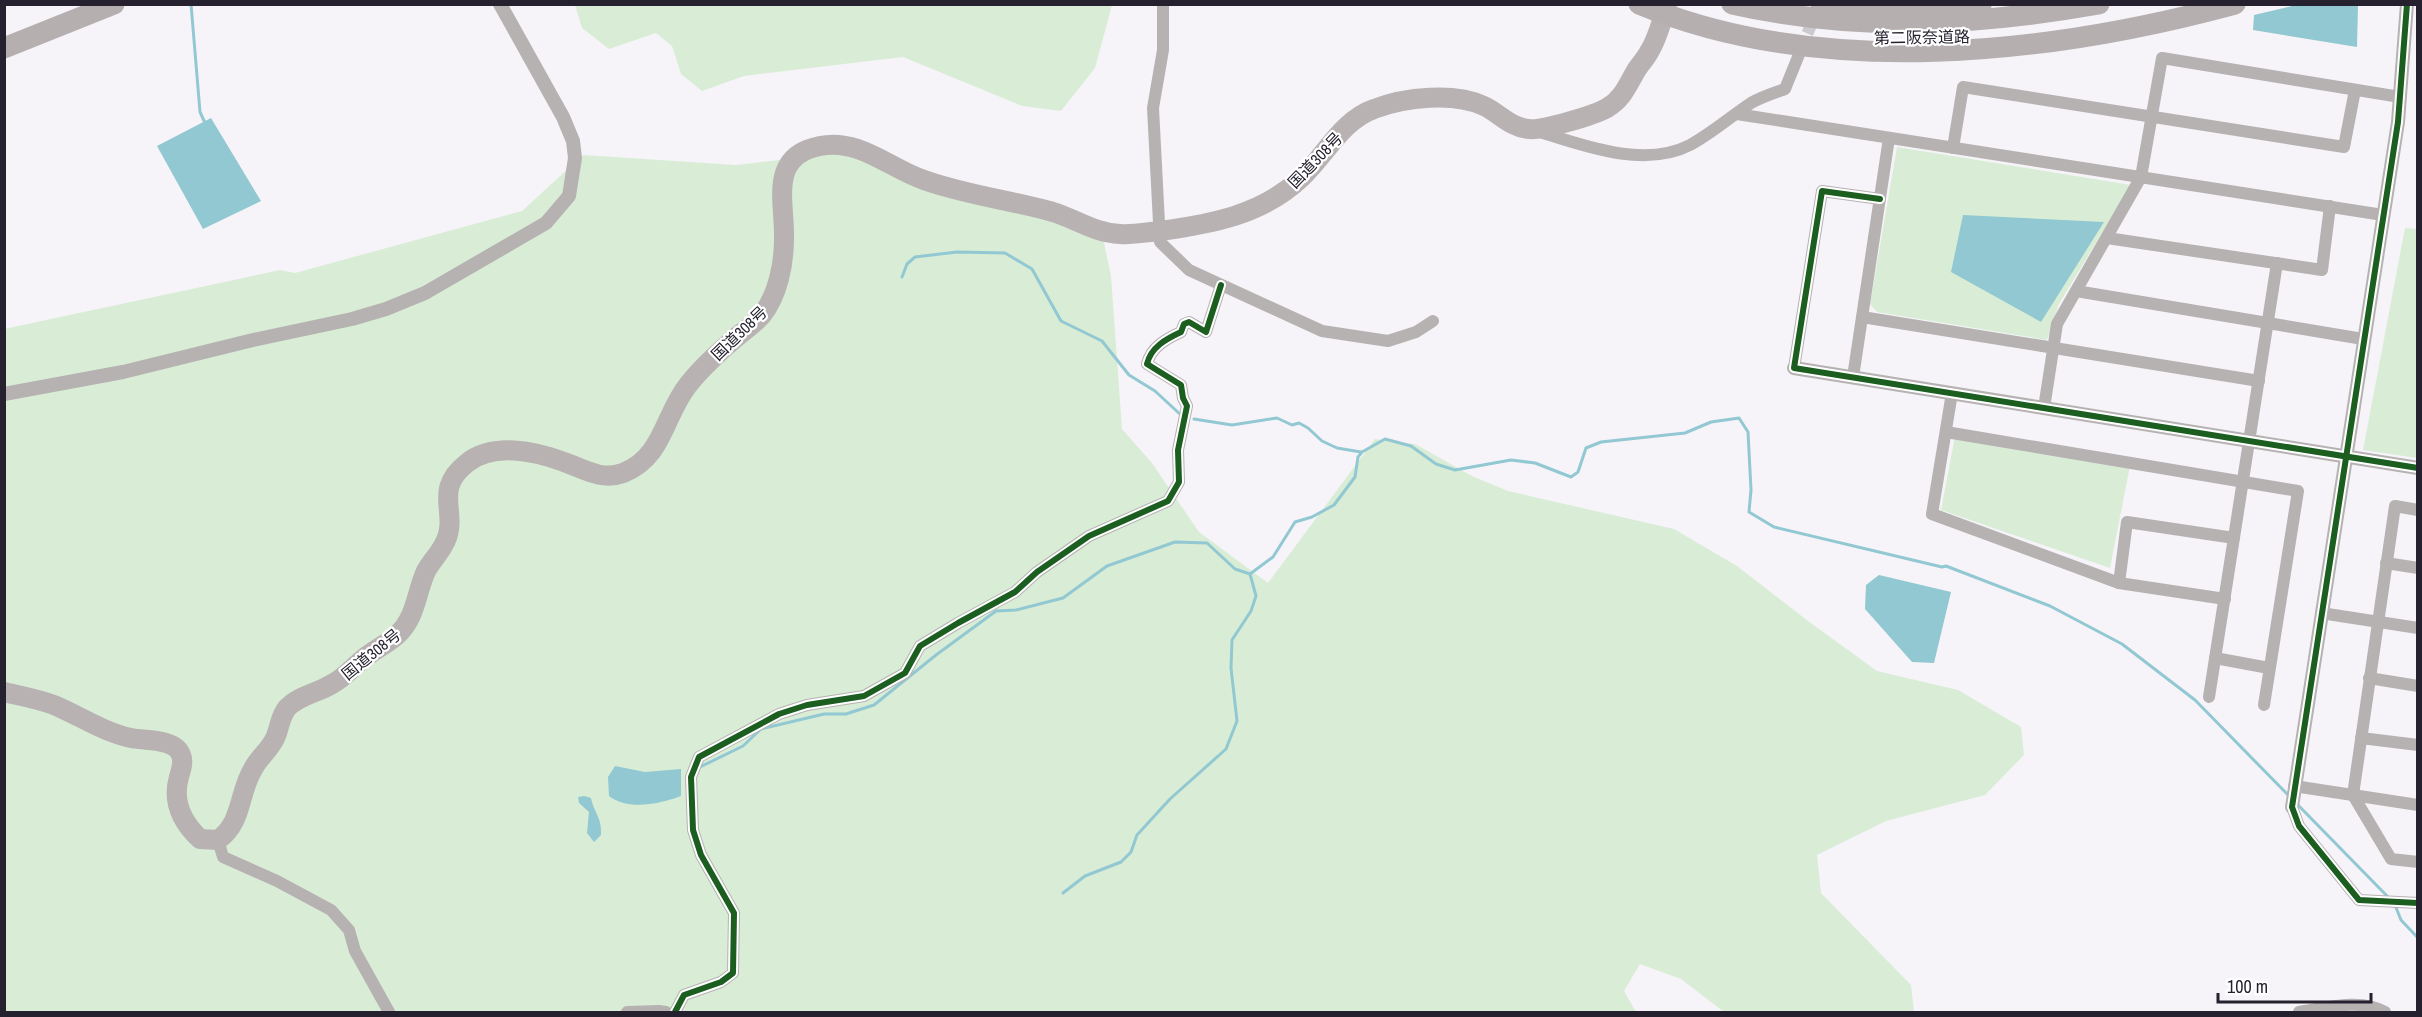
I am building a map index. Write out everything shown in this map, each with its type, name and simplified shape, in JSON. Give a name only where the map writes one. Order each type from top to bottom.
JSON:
[{"type":"highway","points":[[4,32],[74,4]]},
{"type":"highway","points":[[4,48],[114,4]]},
{"type":"highway","points":[[1640,4],[1719,30],[1783,43],[1848,50],[1915,52],[2051,40],[2162,22],[2235,4]]},
{"type":"highway","points":[[1535,130],[1605,110],[1622,97],[1638,67],[1651,50],[1669,4]]},
{"type":"highway","name":"第二阪奈道路","points":[[1669,4],[1819,19],[1903,24],[1976,21],[2100,4]]},
{"type":"highway","points":[[1814,4],[1912,10],[1995,4]]},
{"type":"highway","name":"第二阪奈道路","points":[[1726,11],[1817,35],[1914,40],[2039,29],[2100,20],[2174,4]]},
{"type":"highway","name":"国道308号","points":[[218,840],[228,833],[238,815],[251,772],[275,740],[279,722],[289,706],[334,683],[358,662],[396,636],[407,624],[426,572],[449,534],[447,500],[451,480],[467,462],[482,453],[496,449],[544,456],[591,473],[609,476],[628,470],[650,454],[676,403],[692,380],[754,323],[770,304],[779,278],[784,248],[781,184],[789,165],[806,150],[831,145],[867,150],[883,162],[923,180],[1057,214],[1104,232],[1125,235],[1216,223],[1244,214],[1274,199],[1300,179],[1349,124],[1368,110],[1394,103],[1453,97],[1466,99],[1492,110],[1503,119],[1521,128],[1535,130]]},
{"type":"highway","points":[[4,692],[53,705],[119,735],[168,744],[176,748],[181,754],[183,764],[175,797],[179,809],[188,826],[200,839],[218,840]]},
{"type":"street","points":[[4,394],[168,362],[386,309],[425,293],[546,223],[569,196],[575,158],[573,141],[500,4]]},
{"type":"street","points":[[1163,4],[1163,50],[1153,108],[1160,243],[1189,270],[1322,331],[1388,341],[1416,332],[1433,321]]},
{"type":"street","points":[[2407,4],[2400,97],[2292,807],[2298,826],[2359,900],[2418,903]]},
{"type":"street","points":[[1535,130],[1604,152],[1661,153],[1687,147],[1752,102],[1785,89],[1800,52]]},
{"type":"street","points":[[2044,408],[2057,324],[2142,177],[2162,58],[2400,97]]},
{"type":"street","points":[[1953,148],[1963,87],[2344,147],[2355,90]]},
{"type":"street","points":[[1737,114],[2382,214]]},
{"type":"street","points":[[1853,377],[1889,138]]},
{"type":"street","points":[[1880,199],[1822,191],[1794,368],[2418,468]]},
{"type":"street","points":[[2107,238],[2322,270],[2330,206]]},
{"type":"street","points":[[2209,697],[2277,264]]},
{"type":"street","points":[[675,1012],[684,995],[721,982],[733,974],[734,913],[701,855],[693,830],[691,777],[699,757],[779,714],[807,705],[864,696],[905,673],[920,646],[1015,592],[1037,572],[1089,536],[1168,501],[1179,482],[1178,450],[1187,406],[1180,384],[1147,364],[1149,354],[1168,338],[1181,332],[1184,324],[1189,322],[1206,332],[1221,285]]},
{"type":"street","points":[[2076,291],[2363,339]]},
{"type":"street","points":[[1862,317],[2259,381]]},
{"type":"street","points":[[1952,393],[1932,514],[2119,583],[2224,599]]},
{"type":"street","points":[[1946,432],[2298,491],[2264,705]]},
{"type":"street","points":[[2418,510],[2395,506],[2353,795],[2391,858],[2418,862]]},
{"type":"street","points":[[2119,583],[2127,522],[2234,538]]},
{"type":"street","points":[[2386,563],[2418,568]]},
{"type":"street","points":[[2321,613],[2418,628]]},
{"type":"street","points":[[2215,658],[2270,668]]},
{"type":"street","points":[[2369,678],[2418,686]]},
{"type":"street","points":[[2361,738],[2418,746]]},
{"type":"street","points":[[2294,786],[2418,805]]},
{"type":"street","points":[[218,840],[223,857],[277,881],[331,910],[349,930],[355,951],[389,1012]]},
{"type":"street","points":[[2299,1012],[2338,1005],[2376,1007],[2385,1012]]},
{"type":"street","points":[[627,1012],[666,1012]]},
{"type":"green space","points":[[575,4],[1112,5],[1095,68],[1061,111],[1022,106],[903,57],[744,76],[702,91],[681,74],[672,46],[656,33],[609,49],[582,28]]},
{"type":"green space","points":[[1897,147],[2131,185],[2059,304],[2047,340],[1877,312],[1870,304]]},
{"type":"green space","points":[[837,153],[983,189],[1103,238],[1111,276],[1122,429],[1152,463],[1199,532],[1268,583],[1375,439],[1415,444],[1472,476],[1508,491],[1674,529],[1737,566],[1877,671],[1958,690],[2021,727],[2024,755],[1985,795],[1886,821],[1817,855],[1821,893],[1911,985],[1914,1012],[1724,1012],[1681,979],[1640,964],[1624,991],[1636,1012],[5,1012],[4,329],[280,270],[295,273],[522,211],[583,155],[736,165]]},
{"type":"green space","points":[[2405,228],[2417,229],[2417,458],[2363,450]]},
{"type":"green space","points":[[1955,436],[2130,466],[2110,568],[1941,510]]},
{"type":"water","points":[[2296,5],[2358,5],[2357,47],[2253,30],[2254,15]]},
{"type":"water","points":[[211,118],[261,201],[203,229],[157,146]]},
{"type":"water","points":[[1963,215],[2104,222],[2041,322],[1951,272]]},
{"type":"water","points":[[1879,575],[1951,592],[1934,663],[1912,662],[1865,609],[1866,585]]},
{"type":"water","points":[[615,766],[645,772],[681,769],[681,796],[644,805],[617,801],[609,796],[608,777]]},
{"type":"water","points":[[578,797],[591,798],[599,819],[601,835],[594,842],[587,833],[589,812],[579,803]]},
{"type":"waterway","points":[[191,4],[200,112],[206,125]]},
{"type":"waterway","points":[[902,277],[907,264],[915,257],[957,252],[1005,253],[1032,269],[1061,321],[1102,341],[1129,375],[1155,391],[1182,416]]},
{"type":"waterway","points":[[1194,419],[1232,425],[1277,418],[1292,425],[1299,423],[1322,441],[1337,448],[1361,452]]},
{"type":"waterway","points":[[700,767],[743,746],[761,729],[824,714],[846,714],[874,705],[996,611],[1016,610],[1063,598],[1107,566],[1175,542],[1207,543],[1235,569],[1250,574],[1273,557],[1295,522],[1312,517],[1334,505],[1355,477],[1358,457],[1362,452],[1385,439],[1411,446],[1436,464],[1455,470],[1511,460],[1535,463],[1571,477],[1578,472],[1586,448],[1601,442],[1685,433],[1711,422],[1739,418],[1748,432],[1751,490],[1749,512],[1774,527],[1942,567],[1946,566],[2050,606],[2122,644],[2195,700],[2290,797]]},
{"type":"waterway","points":[[1063,893],[1085,876],[1121,862],[1131,852],[1137,835],[1170,799],[1226,749],[1237,721],[1231,668],[1232,640],[1251,611],[1256,596],[1250,574]]},
{"type":"waterway","points":[[2297,804],[2389,898]]},
{"type":"waterway","points":[[2395,905],[2401,920],[2418,938]]},
{"type":"tunnel","points":[[1800,50],[1816,14]]},
{"type":"cycle path","points":[[2407,4],[2398,122],[2292,807],[2299,826],[2359,900],[2418,903]]},
{"type":"cycle path","points":[[1880,199],[1822,191],[1794,368],[2418,468]]},
{"type":"cycle path","points":[[675,1012],[684,995],[721,982],[733,973],[734,913],[701,855],[693,830],[691,777],[699,757],[779,714],[807,705],[864,696],[905,673],[920,646],[1015,592],[1037,572],[1089,536],[1168,501],[1179,482],[1178,450],[1187,406],[1181,385],[1147,364],[1156,348],[1181,332],[1184,324],[1189,322],[1206,332],[1221,285]]}]
